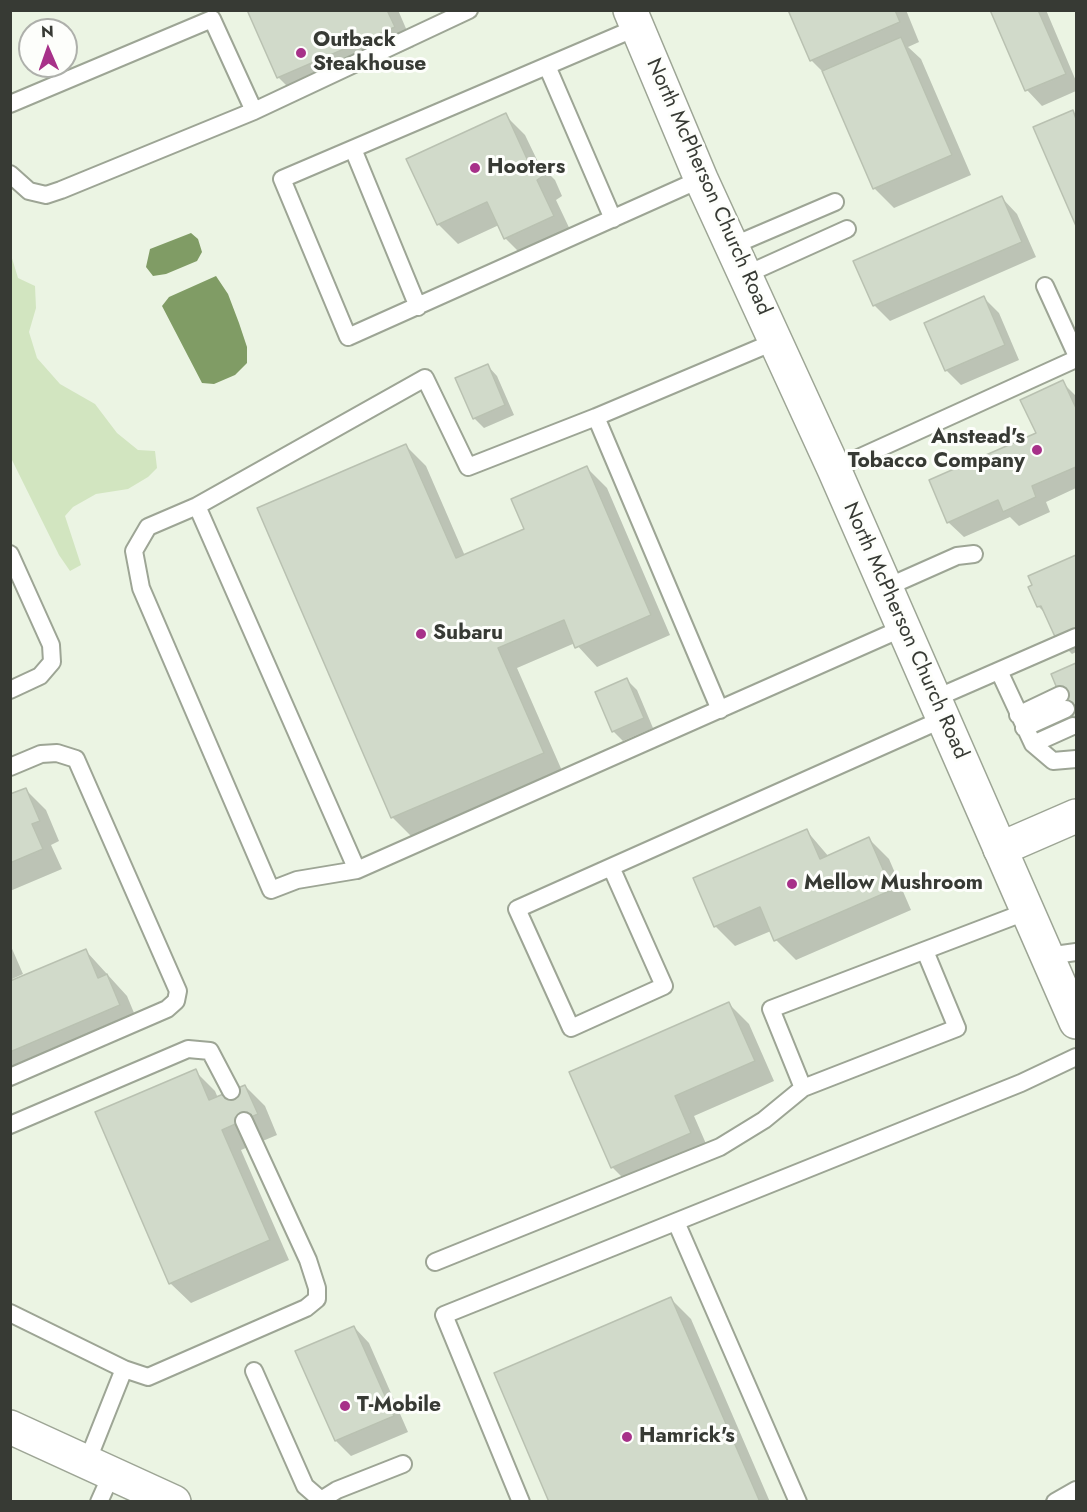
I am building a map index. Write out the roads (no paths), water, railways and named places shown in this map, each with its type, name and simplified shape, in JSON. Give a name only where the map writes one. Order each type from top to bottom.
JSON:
[{"type":"main road","name":"North McPherson Church Road","points":[[638,17],[701,179],[834,469],[1028,911],[1062,954],[1077,1022]]},
{"type":"main road","points":[[1000,849],[1077,816]]},
{"type":"main road","points":[[10,1427],[99,1479],[174,1502]]},
{"type":"lane","points":[[10,174],[29,191],[46,195],[254,111],[437,17],[469,10]]},
{"type":"lane","points":[[638,17],[547,66],[282,179],[290,200],[348,337],[701,179]]},
{"type":"lane","points":[[10,104],[212,19],[254,111]]},
{"type":"lane","points":[[547,66],[613,219]]},
{"type":"lane","points":[[352,149],[418,307]]},
{"type":"lane","points":[[739,260],[835,202]]},
{"type":"lane","points":[[739,260],[847,229]]},
{"type":"lane","points":[[1045,286],[1077,354]]},
{"type":"lane","points":[[776,341],[596,417],[468,467],[425,378],[197,506],[148,527],[134,551],[141,588],[271,890],[297,880],[357,870],[903,628]]},
{"type":"lane","points":[[834,469],[1077,359]]},
{"type":"lane","points":[[596,417],[720,710]]},
{"type":"lane","points":[[197,506],[357,870]]},
{"type":"lane","points":[[10,554],[51,645],[52,662],[40,676],[10,690]]},
{"type":"lane","points":[[885,588],[957,556],[974,554]]},
{"type":"lane","points":[[611,867],[664,986],[571,1028],[517,909],[611,867],[939,709],[999,671],[1077,637]]},
{"type":"lane","points":[[999,671],[1033,744],[1053,761],[1077,759]]},
{"type":"lane","points":[[1021,722],[1063,702]]},
{"type":"lane","points":[[1033,744],[1073,726]]},
{"type":"lane","points":[[10,767],[41,754],[57,753],[76,759],[178,991],[176,1001],[167,1009],[10,1077]]},
{"type":"lane","points":[[803,1088],[771,1009],[1028,911]]},
{"type":"lane","points":[[435,1262],[720,1147],[764,1120],[803,1088],[957,1028],[925,951]]},
{"type":"lane","points":[[10,1125],[188,1049],[210,1051],[231,1091]]},
{"type":"lane","points":[[521,1502],[444,1315],[1021,1083],[1077,1058]]},
{"type":"lane","points":[[10,1313],[124,1370],[148,1377],[306,1308],[317,1299],[317,1288],[308,1260],[244,1121]]},
{"type":"lane","points":[[676,1222],[798,1502]]},
{"type":"lane","points":[[99,1479],[124,1370]]},
{"type":"lane","points":[[254,1371],[304,1486],[319,1500],[403,1464]]},
{"type":"lane","points":[[1055,1502],[1077,1490]]},
{"type":"place","name":"Outback Steakhouse","points":[[301,53]]},
{"type":"place","name":"Hooters","points":[[475,168]]},
{"type":"place","name":"Anstead's Tobacco Company","points":[[1037,450]]},
{"type":"place","name":"Subaru","points":[[421,634]]},
{"type":"place","name":"Mellow Mushroom","points":[[792,884]]},
{"type":"place","name":"T-Mobile","points":[[345,1406]]},
{"type":"place","name":"Hamrick's","points":[[627,1437]]}]
